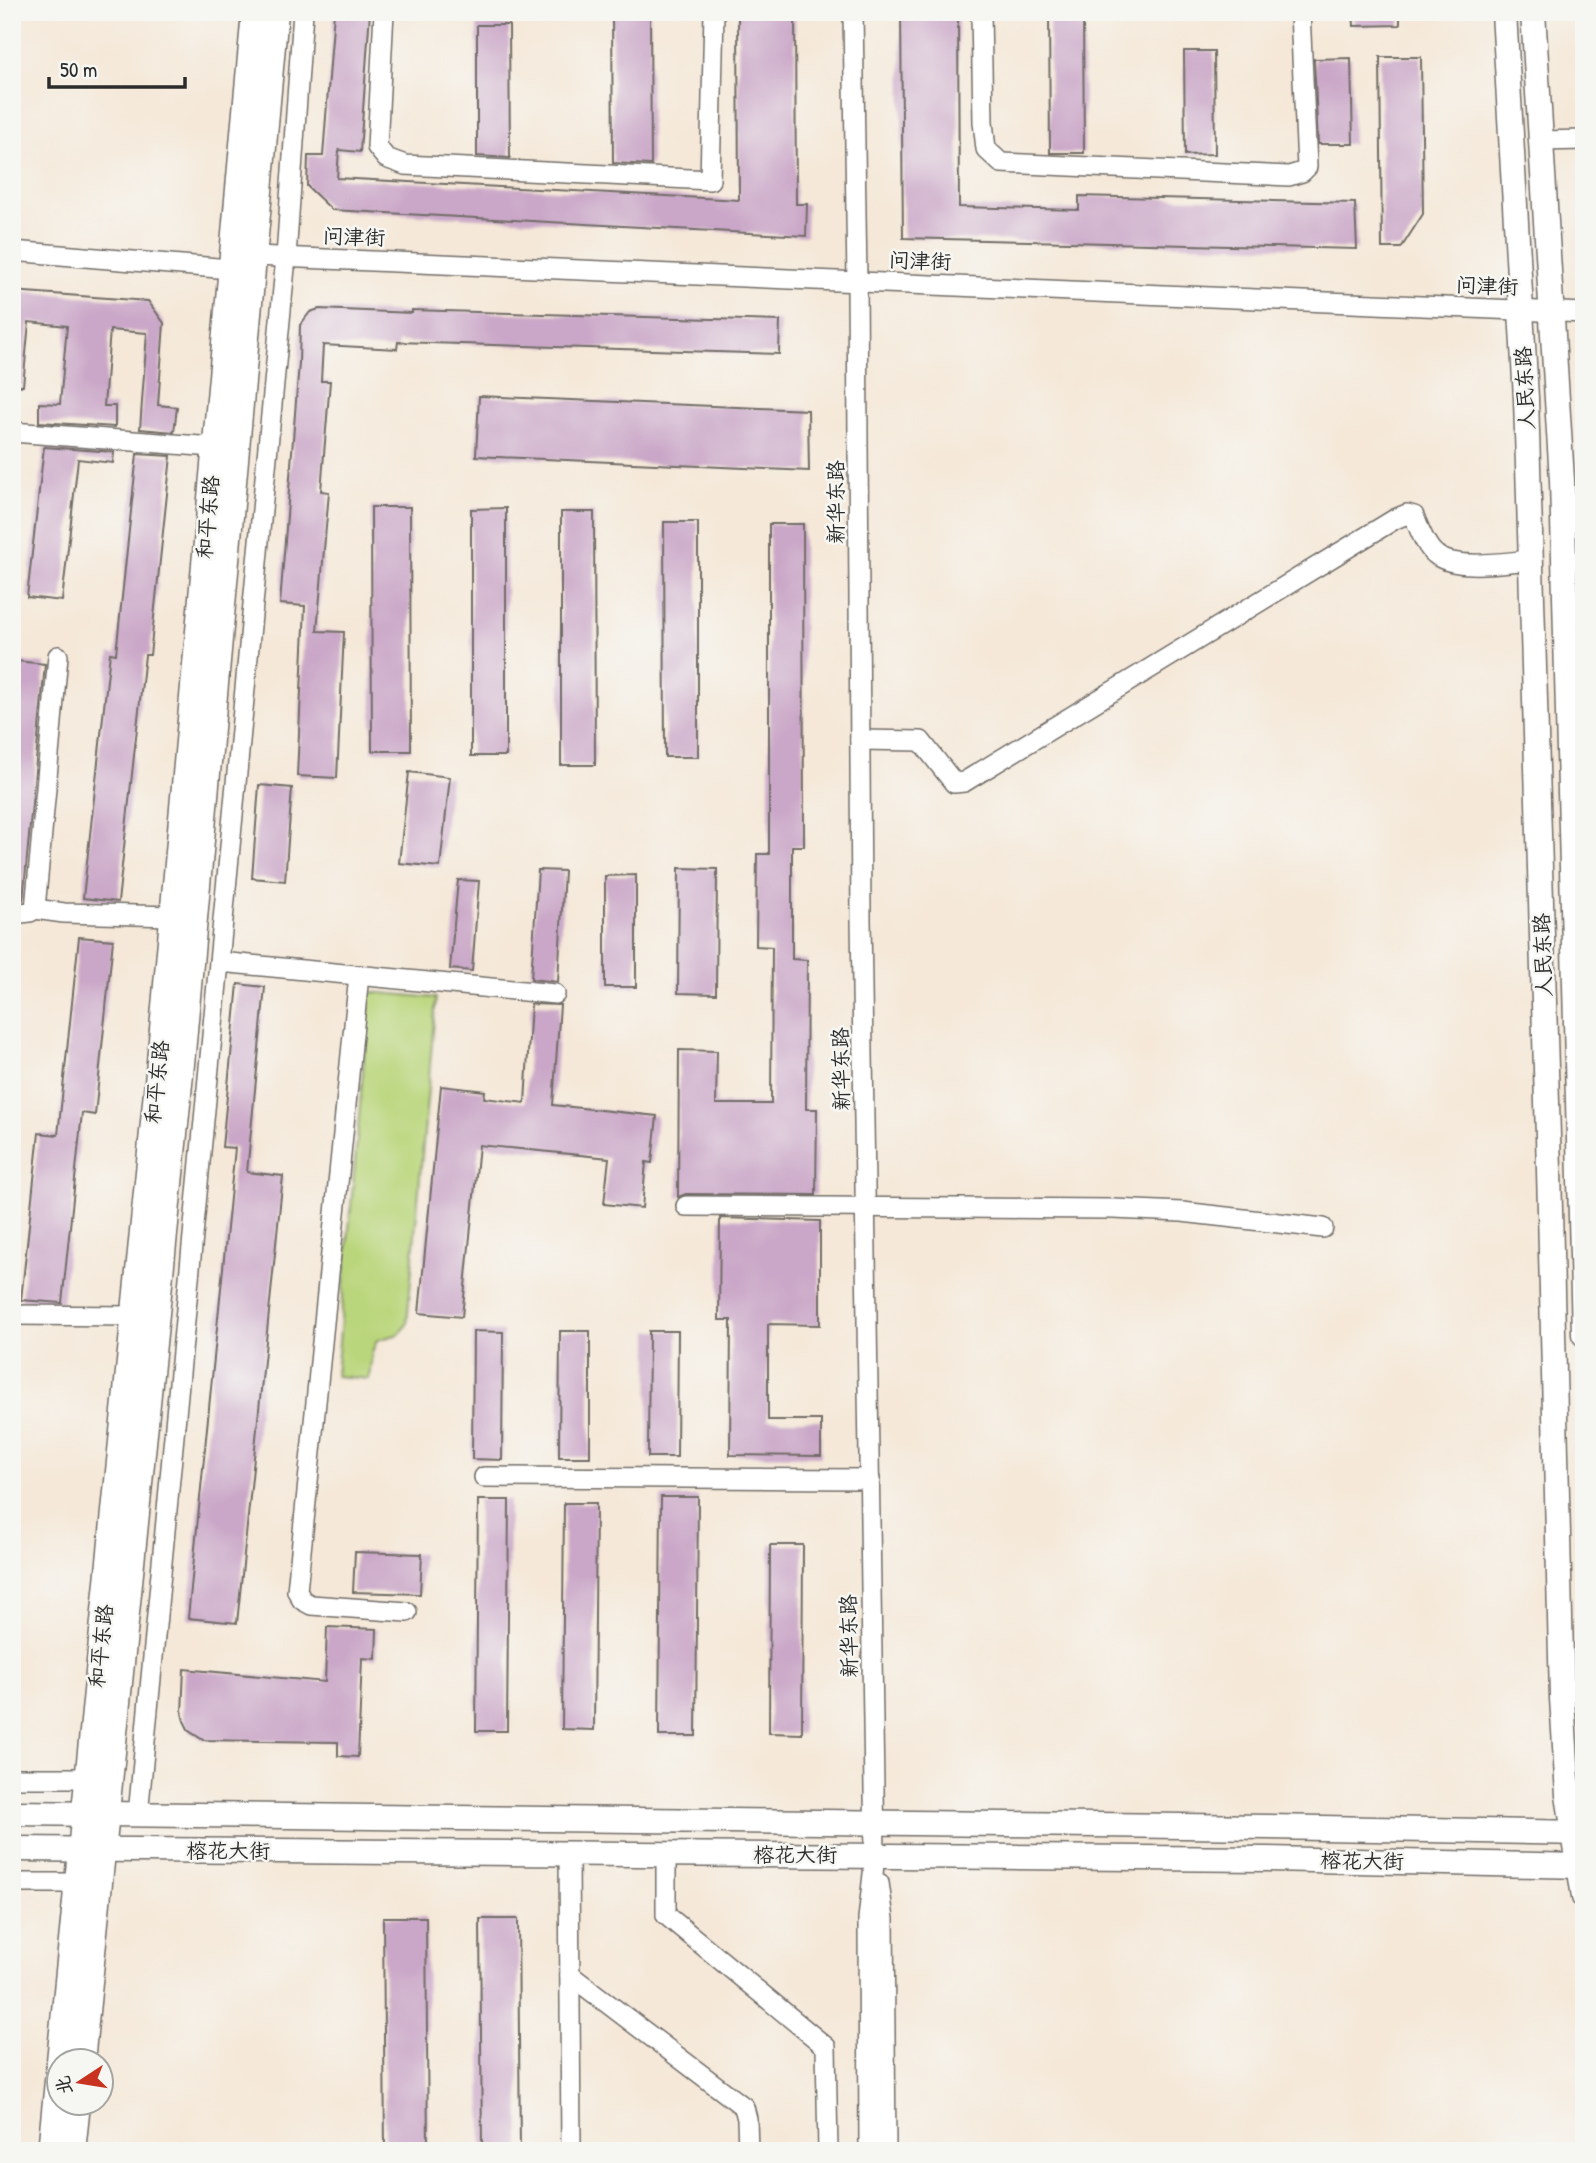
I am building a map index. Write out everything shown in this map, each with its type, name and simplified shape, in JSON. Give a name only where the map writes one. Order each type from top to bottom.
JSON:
[{"type":"main road","name":"和平东路","points":[[95,1815],[88,1778],[172,916],[254,12]]},
{"type":"main road","name":"和平东路","points":[[83,2048],[95,1815],[182,1064],[276,12]]},
{"type":"main road","name":"人民东路","points":[[1504,12],[1521,310],[1531,560],[1562,1698],[1568,1795],[1578,1833],[1584,1897]]},
{"type":"main road","name":"人民东路","points":[[1533,12],[1562,480],[1584,1334]]},
{"type":"main road","name":"榕花大街","points":[[12,1813],[1269,1826],[1578,1833]]},
{"type":"main road","name":"榕花大街","points":[[12,1849],[1282,1860],[1581,1866]]},
{"type":"main road","name":"和平东路","points":[[50,2151],[77,1884],[92,1850]]},
{"type":"main road","points":[[73,2151],[77,2118]]},
{"type":"street","points":[[138,1815],[286,257],[303,12]]},
{"type":"street","points":[[384,12],[377,147],[386,158],[405,165],[710,180],[714,12]]},
{"type":"street","name":"新华东路","points":[[853,12],[875,1823],[875,1856],[868,1919],[869,2151]]},
{"type":"street","points":[[981,12],[986,149],[1001,163],[1289,176],[1302,172],[1307,167],[1300,12]]},
{"type":"street","points":[[1540,141],[1584,141]]},
{"type":"street","points":[[12,251],[230,269]]},
{"type":"street","name":"问津街","points":[[254,256],[1584,313]]},
{"type":"street","points":[[12,432],[214,447]]},
{"type":"street","points":[[860,740],[922,741],[954,783],[964,782],[1407,514],[1414,516],[1432,552],[1444,561],[1460,564],[1531,560]]},
{"type":"street","points":[[35,909],[58,656]]},
{"type":"street","points":[[12,914],[35,909],[64,913],[172,916]]},
{"type":"street","points":[[219,962],[555,994]]},
{"type":"street","points":[[359,975],[297,1591],[303,1600],[311,1605],[407,1612]]},
{"type":"street","points":[[686,1206],[1113,1209],[1182,1212],[1323,1228]]},
{"type":"street","points":[[12,1315],[134,1316]]},
{"type":"street","points":[[484,1477],[870,1479]]},
{"type":"street","points":[[12,1778],[88,1778]]},
{"type":"street","points":[[569,1854],[571,2151]]},
{"type":"street","points":[[666,1854],[666,1915],[826,2047],[828,2151]]},
{"type":"street","name":"新华东路","points":[[875,1856],[884,1919],[886,2151]]},
{"type":"street","points":[[12,1883],[77,1884]]},
{"type":"street","points":[[570,1975],[744,2107],[748,2151]]},
{"type":"green space","points":[[370,992],[436,998],[407,1324],[399,1334],[377,1340],[372,1353],[369,1379],[336,1376]]},
{"type":"building","points":[[334,12],[370,12],[360,152],[339,150],[337,178],[739,200],[738,12],[795,12],[796,204],[807,204],[806,236],[332,210],[307,186],[308,156],[323,156]]},
{"type":"building","points":[[612,12],[650,12],[651,165],[613,163]]},
{"type":"building","points":[[901,12],[958,12],[959,207],[1079,210],[1079,196],[1355,203],[1357,249],[903,238]]},
{"type":"building","points":[[1049,12],[1083,12],[1084,153],[1050,153]]},
{"type":"building","points":[[1353,12],[1400,12],[1400,25],[1354,26]]},
{"type":"building","points":[[477,25],[509,25],[510,158],[477,156]]},
{"type":"building","points":[[1184,51],[1214,51],[1215,154],[1185,155]]},
{"type":"building","points":[[1380,57],[1421,57],[1423,214],[1401,248],[1382,248]]},
{"type":"building","points":[[1351,58],[1353,144],[1318,144],[1314,59]]},
{"type":"building","points":[[12,291],[148,301],[164,323],[158,405],[177,407],[174,432],[140,429],[147,333],[110,330],[104,406],[115,406],[115,427],[39,422],[39,403],[60,404],[67,326],[29,322],[23,386],[12,385]]},
{"type":"building","points":[[319,309],[780,321],[779,354],[398,342],[397,349],[323,345],[321,381],[330,381],[321,491],[329,492],[317,631],[344,632],[337,778],[297,776],[305,606],[280,604],[300,325],[310,312]]},
{"type":"building","points":[[479,396],[808,410],[809,471],[476,456]]},
{"type":"building","points":[[44,447],[114,452],[113,463],[78,459],[62,601],[27,597]]},
{"type":"building","points":[[137,454],[171,456],[150,655],[145,655],[118,902],[83,898],[110,653],[116,654]]},
{"type":"building","points":[[371,507],[410,507],[411,751],[372,751]]},
{"type":"building","points":[[506,508],[506,756],[471,756],[471,509]]},
{"type":"building","points":[[561,512],[594,512],[595,765],[561,765]]},
{"type":"building","points":[[664,522],[698,522],[698,757],[665,757]]},
{"type":"building","points":[[769,524],[803,524],[804,846],[792,846],[792,959],[807,960],[806,1109],[817,1109],[816,1195],[686,1194],[678,1197],[679,1050],[717,1051],[716,1104],[771,1104],[772,947],[756,946],[757,854],[769,854]]},
{"type":"building","points":[[16,661],[45,664],[23,900],[12,902],[12,698]]},
{"type":"building","points":[[409,772],[450,777],[440,867],[399,863]]},
{"type":"building","points":[[259,785],[292,788],[285,881],[252,878]]},
{"type":"building","points":[[679,868],[717,869],[716,994],[678,993]]},
{"type":"building","points":[[538,870],[564,871],[558,982],[531,979]]},
{"type":"building","points":[[636,875],[636,987],[605,987],[605,876]]},
{"type":"building","points":[[458,880],[479,881],[472,971],[450,969]]},
{"type":"building","points":[[79,937],[113,940],[95,1115],[82,1113],[62,1303],[21,1300],[39,1133],[58,1135]]},
{"type":"building","points":[[238,984],[265,987],[247,1172],[283,1176],[237,1623],[188,1618],[235,1148],[222,1147]]},
{"type":"building","points":[[531,1004],[560,1005],[553,1105],[657,1116],[652,1163],[646,1162],[642,1208],[604,1204],[609,1158],[479,1145],[462,1317],[419,1313],[441,1086],[485,1091],[484,1098],[525,1103]]},
{"type":"building","points":[[720,1218],[820,1221],[820,1325],[768,1324],[768,1420],[821,1420],[821,1456],[730,1455],[731,1320],[719,1320]]},
{"type":"building","points":[[473,1331],[503,1332],[502,1460],[472,1459]]},
{"type":"building","points":[[560,1331],[590,1331],[590,1457],[559,1457]]},
{"type":"building","points":[[649,1331],[678,1331],[677,1457],[648,1457]]},
{"type":"building","points":[[661,1497],[698,1497],[696,1736],[659,1736]]},
{"type":"building","points":[[478,1500],[509,1500],[507,1731],[476,1731]]},
{"type":"building","points":[[564,1503],[596,1503],[594,1730],[562,1729]]},
{"type":"building","points":[[770,1545],[803,1545],[802,1734],[769,1733]]},
{"type":"building","points":[[355,1552],[422,1554],[420,1594],[353,1592]]},
{"type":"building","points":[[327,1627],[377,1629],[376,1659],[362,1658],[358,1757],[338,1756],[338,1742],[203,1740],[189,1731],[182,1713],[184,1669],[325,1682]]},
{"type":"building","points":[[383,1917],[426,1917],[428,2151],[385,2151]]},
{"type":"building","points":[[480,1919],[518,1919],[520,2151],[482,2151]]}]
